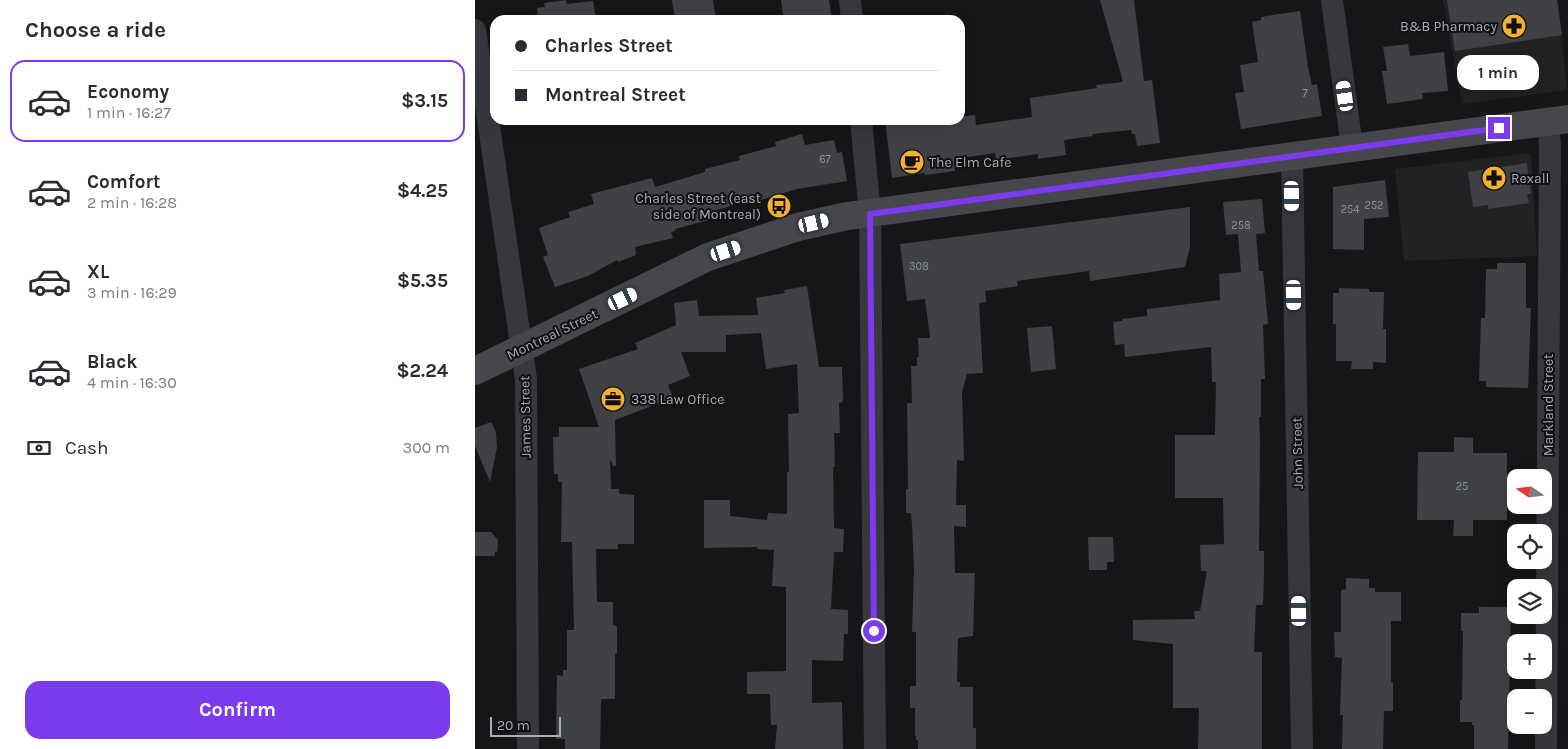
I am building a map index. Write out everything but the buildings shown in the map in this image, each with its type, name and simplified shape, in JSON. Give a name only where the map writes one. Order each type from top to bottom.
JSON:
[{"type":"main road","name":"Montreal Street","points":[[475,371],[708,257],[798,227],[847,216],[1558,120]]},
{"type":"street","points":[[850,0],[851,15]]},
{"type":"street","points":[[1332,0],[1352,147]]},
{"type":"street","name":"James Street","points":[[475,30],[526,379],[528,749]]},
{"type":"street","name":"Markland Street","points":[[1546,749],[1550,147],[1558,120]]},
{"type":"street","points":[[861,125],[870,214],[875,749]]},
{"type":"street","name":"John Street","points":[[1292,157],[1302,749]]},
{"type":"shaded area","points":[[1443,0],[1558,0],[1567,90],[1462,104]]},
{"type":"shaded area","points":[[1531,153],[1537,256],[1404,261],[1395,169]]},
{"type":"place","name":"B&B Pharmacy","points":[[1514,26]]},
{"type":"place","name":"The Elm Cafe","points":[[912,162]]},
{"type":"place","name":"Rexall","points":[[1494,178]]},
{"type":"place","name":"Charles Street (east side of Montreal)","points":[[779,206]]},
{"type":"place","name":"338 Law Office","points":[[613,399]]},
{"type":"route","points":[[874,631],[870,214],[1499,128]]}]
